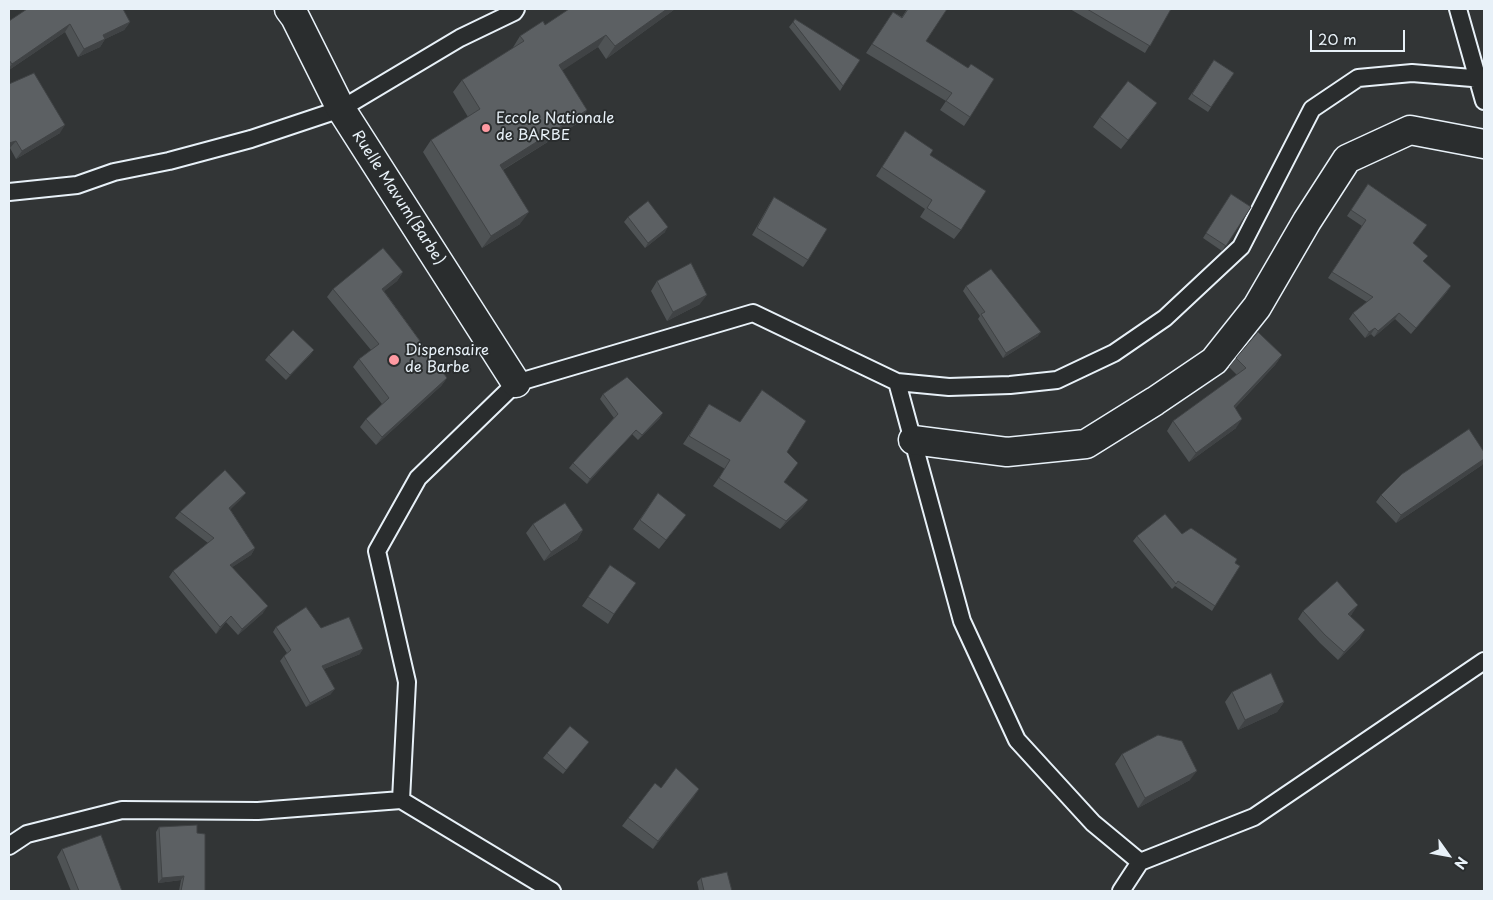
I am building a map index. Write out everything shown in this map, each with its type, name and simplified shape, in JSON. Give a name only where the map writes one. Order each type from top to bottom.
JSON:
[{"type":"street","name":"Ruelle Mavum(Barbe)","points":[[289,9],[295,17],[341,108],[516,383]]},
{"type":"street","points":[[913,440],[1007,452],[1086,444],[1214,361],[1257,307],[1307,221],[1347,159],[1410,130],[1484,144]]},
{"type":"lane","points":[[9,192],[77,185],[114,172],[169,161],[251,139],[341,108],[460,38],[514,12],[516,9]]},
{"type":"lane","points":[[1458,9],[1480,79],[1484,101]]},
{"type":"lane","points":[[401,800],[407,682],[377,551],[418,478],[516,383],[754,313],[897,382],[949,387],[1010,385],[1057,380],[1114,353],[1165,318],[1241,247],[1312,109],[1358,78],[1412,73],[1480,79]]},
{"type":"lane","points":[[897,382],[962,621],[1017,740],[1093,823],[1140,862]]},
{"type":"lane","points":[[1121,891],[1140,862],[1254,817],[1484,661]]},
{"type":"lane","points":[[9,846],[27,834],[122,810],[258,811],[401,800],[552,891]]},
{"type":"building","points":[[27,9],[123,9],[130,22],[103,35],[105,39],[84,49],[70,24],[12,64],[9,60],[9,21]]},
{"type":"building","points":[[569,9],[667,9],[615,46],[606,35],[559,65],[587,110],[500,165],[529,212],[491,236],[431,140],[480,109],[462,80],[524,41],[520,36],[543,21],[545,25]]},
{"type":"building","points":[[908,9],[947,9],[926,41],[968,68],[971,64],[994,79],[970,117],[946,101],[952,93],[872,44],[893,12],[902,18]]},
{"type":"building","points":[[1087,9],[1171,9],[1150,46]]},
{"type":"building","points":[[795,19],[860,60],[843,86],[793,22]]},
{"type":"building","points":[[1214,60],[1234,73],[1211,107],[1192,94]]},
{"type":"building","points":[[34,73],[65,125],[22,151],[16,141],[9,143],[9,84]]},
{"type":"building","points":[[1128,81],[1157,103],[1128,140],[1100,117]]},
{"type":"building","points":[[905,131],[933,150],[930,155],[986,191],[961,230],[927,208],[932,200],[882,167]]},
{"type":"building","points":[[1368,184],[1427,225],[1413,243],[1428,256],[1423,261],[1451,286],[1416,328],[1399,313],[1378,331],[1375,328],[1369,332],[1353,313],[1373,297],[1332,272],[1366,220],[1351,210]]},
{"type":"building","points":[[1231,194],[1251,207],[1226,246],[1206,233]]},
{"type":"building","points":[[774,197],[827,229],[808,260],[757,228]]},
{"type":"building","points":[[648,201],[668,227],[648,243],[628,217]]},
{"type":"building","points":[[383,248],[403,272],[382,289],[447,378],[382,437],[366,419],[389,398],[359,359],[379,344],[333,289]]},
{"type":"building","points":[[691,263],[707,295],[673,312],[657,281]]},
{"type":"building","points":[[991,269],[1041,332],[1006,353],[981,314],[985,312],[966,286]]},
{"type":"building","points":[[293,330],[314,350],[290,375],[269,355]]},
{"type":"building","points":[[1258,332],[1282,355],[1234,406],[1242,419],[1196,453],[1173,421],[1246,368],[1236,358]]},
{"type":"building","points":[[627,377],[663,413],[642,435],[636,430],[590,479],[573,463],[618,414],[603,394]]},
{"type":"building","points":[[762,390],[806,421],[787,452],[798,463],[784,482],[808,500],[786,521],[719,478],[730,460],[689,436],[709,404],[740,422]]},
{"type":"building","points":[[1469,429],[1484,452],[1484,459],[1401,515],[1381,495],[1402,474]]},
{"type":"building","points":[[225,470],[246,493],[229,508],[255,548],[230,565],[268,606],[242,629],[231,616],[220,627],[173,571],[214,538],[180,512]]},
{"type":"building","points":[[658,493],[686,515],[666,540],[640,520]]},
{"type":"building","points":[[565,503],[583,530],[551,552],[533,524]]},
{"type":"building","points":[[1165,514],[1182,534],[1191,528],[1237,559],[1235,563],[1240,566],[1215,606],[1178,581],[1176,584],[1137,536]]},
{"type":"building","points":[[610,565],[636,583],[614,614],[588,597]]},
{"type":"building","points":[[1337,581],[1358,605],[1348,614],[1365,630],[1344,652],[1303,611]]},
{"type":"building","points":[[306,607],[321,628],[349,617],[363,649],[322,666],[335,689],[310,703],[284,656],[291,650],[276,627]]},
{"type":"building","points":[[1271,673],[1284,702],[1245,720],[1232,692]]},
{"type":"building","points":[[570,726],[589,742],[566,770],[547,753]]},
{"type":"building","points":[[1158,735],[1182,741],[1197,771],[1145,798],[1122,754]]},
{"type":"building","points":[[676,768],[699,789],[658,841],[628,818],[655,783],[661,788]]},
{"type":"building","points":[[197,825],[197,833],[205,834],[205,891],[181,891],[184,876],[162,878],[159,827]]},
{"type":"building","points":[[101,835],[122,891],[79,891],[62,849]]},
{"type":"building","points":[[727,872],[732,891],[704,891],[701,878]]},
{"type":"place","name":"Eccole Nationale de BARBE","points":[[486,128]]},
{"type":"place","name":"Dispensaire de Barbe","points":[[394,360]]}]
